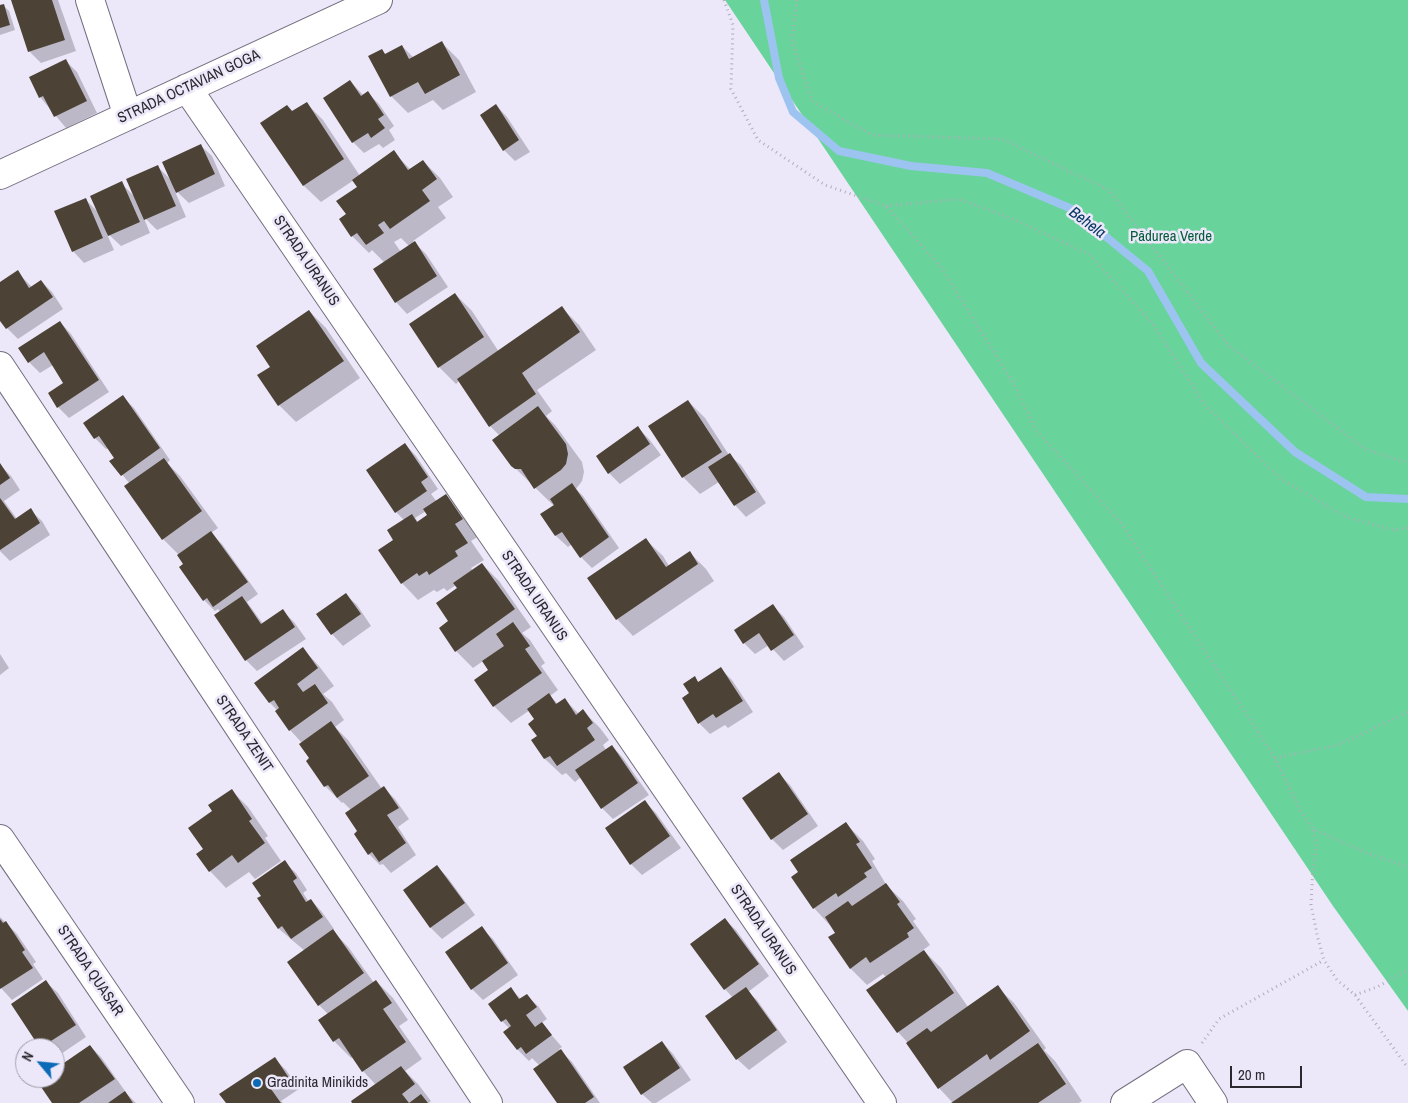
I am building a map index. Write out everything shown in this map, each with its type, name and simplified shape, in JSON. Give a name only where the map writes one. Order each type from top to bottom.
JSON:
[{"type":"street","points":[[90,0],[128,116]]},
{"type":"street","name":"STRADA OCTAVIAN GOGA","points":[[0,174],[378,0]]},
{"type":"street","name":"STRADA URANUS","points":[[187,88],[882,1103]]},
{"type":"street","name":"STRADA ZENIT","points":[[0,366],[488,1103]]},
{"type":"street","name":"STRADA QUASAR","points":[[0,839],[180,1103]]},
{"type":"street","points":[[1125,1103],[1187,1064],[1213,1103]]},
{"type":"path","points":[[724,0],[733,25],[731,88],[758,140],[824,185],[886,206],[959,199],[1013,219],[1089,254],[1152,323],[1204,406],[1280,479],[1346,517],[1393,530],[1408,528]]},
{"type":"path","points":[[797,0],[792,40],[812,101],[872,135],[1002,139],[1109,190],[1228,344],[1365,449],[1408,463]]},
{"type":"path","points":[[886,206],[941,267],[1015,386],[1036,430],[1121,523],[1275,758],[1299,808],[1313,829],[1317,844],[1313,866],[1312,905],[1324,960],[1337,980],[1354,995],[1408,1068]]},
{"type":"path","points":[[1275,758],[1338,745],[1408,712]]},
{"type":"path","points":[[1313,829],[1367,853],[1408,866]]},
{"type":"path","points":[[1187,1064],[1219,1020],[1324,960]]},
{"type":"path","points":[[1354,995],[1377,988],[1408,970]]},
{"type":"green space","name":"Pădurea Verde","points":[[725,0],[1408,0],[1408,1011],[1333,906]]},
{"type":"building","points":[[11,0],[52,0],[65,40],[28,52]]},
{"type":"building","points":[[4,4],[10,25],[0,28],[0,5]]},
{"type":"building","points":[[442,41],[460,75],[425,94],[418,82],[390,97],[368,56],[382,49],[385,54],[402,45],[409,59]]},
{"type":"building","points":[[66,59],[87,101],[54,117],[43,96],[39,98],[29,77]]},
{"type":"building","points":[[350,80],[361,96],[368,91],[384,115],[378,119],[385,128],[371,138],[368,133],[352,143],[323,98]]},
{"type":"building","points":[[307,102],[344,159],[303,186],[260,123],[287,105],[292,111]]},
{"type":"building","points":[[496,104],[519,140],[503,151],[480,115]]},
{"type":"building","points":[[201,144],[215,174],[176,193],[162,162]]},
{"type":"building","points":[[394,150],[408,170],[423,160],[437,179],[422,190],[430,201],[390,229],[384,221],[378,225],[384,233],[366,245],[357,233],[351,237],[339,219],[346,214],[336,201],[357,187],[352,180]]},
{"type":"building","points":[[158,165],[176,206],[144,220],[126,179]]},
{"type":"building","points":[[122,181],[140,222],[108,236],[90,196]]},
{"type":"building","points":[[86,198],[103,238],[72,252],[54,211]]},
{"type":"building","points":[[415,241],[437,276],[395,303],[373,269]]},
{"type":"building","points":[[18,270],[29,288],[41,280],[53,297],[6,329],[0,321],[0,282]]},
{"type":"building","points":[[455,293],[484,337],[438,368],[409,324]]},
{"type":"building","points":[[562,306],[580,332],[522,373],[536,394],[489,427],[457,379]]},
{"type":"building","points":[[309,310],[344,361],[278,406],[257,375],[270,367],[256,346]]},
{"type":"building","points":[[60,321],[99,380],[57,408],[48,393],[63,383],[44,352],[28,363],[18,348]]},
{"type":"building","points":[[123,395],[160,448],[121,476],[109,461],[114,458],[99,436],[94,439],[83,423]]},
{"type":"building","points":[[688,400],[722,452],[682,478],[648,426]]},
{"type":"building","points":[[538,406],[566,444],[568,454],[566,464],[561,470],[534,489],[521,469],[515,469],[511,466],[492,440]]},
{"type":"building","points":[[638,426],[650,444],[608,474],[596,456]]},
{"type":"building","points":[[405,443],[428,477],[421,482],[427,491],[395,513],[366,470]]},
{"type":"building","points":[[730,453],[756,492],[734,506],[708,467]]},
{"type":"building","points":[[164,458],[202,511],[162,540],[124,486]]},
{"type":"building","points":[[0,463],[10,478],[0,485]]},
{"type":"building","points":[[572,483],[609,537],[580,558],[562,532],[555,536],[540,514],[554,505],[550,499]]},
{"type":"building","points":[[446,494],[463,519],[455,524],[468,543],[455,551],[458,556],[429,575],[427,571],[419,576],[417,573],[401,584],[378,550],[393,540],[387,530],[412,514],[417,522],[427,515],[423,509]]},
{"type":"building","points":[[0,498],[15,519],[31,508],[40,523],[0,550]]},
{"type":"building","points":[[211,531],[248,582],[213,607],[207,598],[203,601],[179,567],[183,564],[177,555]]},
{"type":"building","points":[[646,538],[666,567],[690,551],[698,564],[616,620],[587,578]]},
{"type":"building","points":[[482,563],[515,609],[455,652],[439,628],[448,621],[436,603],[457,588],[453,583]]},
{"type":"building","points":[[346,593],[361,614],[331,635],[316,614]]},
{"type":"building","points":[[242,596],[261,624],[283,609],[295,627],[245,661],[214,615]]},
{"type":"building","points":[[773,604],[794,635],[771,651],[759,633],[743,644],[734,630]]},
{"type":"building","points":[[513,622],[530,646],[525,649],[542,673],[493,707],[474,680],[488,670],[482,661],[504,646],[496,634]]},
{"type":"building","points":[[303,647],[318,668],[297,684],[303,692],[315,684],[328,703],[289,731],[275,711],[279,708],[274,700],[269,703],[254,683]]},
{"type":"building","points":[[721,667],[743,701],[716,718],[713,714],[698,724],[682,698],[689,693],[683,684],[695,676],[698,682]]},
{"type":"building","points":[[549,693],[556,704],[565,698],[576,715],[583,709],[593,723],[587,728],[595,740],[557,766],[550,756],[544,759],[531,740],[537,736],[528,724],[534,719],[527,709]]},
{"type":"building","points":[[331,721],[369,776],[337,798],[328,785],[324,787],[306,761],[309,758],[299,744]]},
{"type":"building","points":[[612,745],[638,783],[601,809],[575,770]]},
{"type":"building","points":[[779,772],[808,814],[771,840],[742,798]]},
{"type":"building","points":[[384,786],[399,808],[387,815],[406,843],[379,862],[372,852],[368,855],[354,834],[357,831],[345,813]]},
{"type":"building","points":[[232,789],[252,819],[249,821],[265,843],[238,863],[232,855],[209,872],[196,854],[203,849],[188,828],[212,811],[208,805]]},
{"type":"building","points":[[645,800],[670,836],[630,865],[605,828]]},
{"type":"building","points":[[846,822],[860,842],[856,844],[872,868],[864,873],[867,877],[838,897],[836,893],[813,909],[791,877],[798,872],[790,860]]},
{"type":"building","points":[[285,860],[297,878],[293,881],[306,902],[311,899],[323,917],[291,939],[282,926],[278,929],[257,898],[261,896],[252,883]]},
{"type":"building","points":[[437,865],[465,903],[430,928],[403,890]]},
{"type":"building","points":[[886,883],[900,902],[897,904],[914,928],[907,933],[909,937],[870,963],[866,957],[850,969],[828,937],[835,933],[825,917],[848,901],[852,906]]},
{"type":"building","points":[[725,918],[759,964],[724,990],[690,944]]},
{"type":"building","points":[[0,919],[3,923],[6,921],[25,950],[22,952],[33,968],[0,989]]},
{"type":"building","points":[[482,926],[508,963],[471,990],[445,952]]},
{"type":"building","points":[[333,929],[364,973],[318,1006],[287,962]]},
{"type":"building","points":[[924,950],[954,993],[897,1033],[866,990]]},
{"type":"building","points":[[46,980],[76,1025],[56,1038],[33,1038],[11,1004]]},
{"type":"building","points":[[376,980],[392,1003],[383,1009],[406,1042],[362,1072],[339,1038],[333,1042],[318,1020]]},
{"type":"building","points":[[998,985],[1030,1031],[990,1060],[987,1054],[938,1089],[906,1043],[927,1028],[931,1032]]},
{"type":"building","points":[[511,987],[519,999],[527,994],[537,1007],[526,1015],[535,1027],[542,1022],[552,1035],[526,1054],[521,1047],[517,1050],[503,1032],[511,1026],[506,1019],[501,1022],[488,1004]]},
{"type":"building","points":[[746,987],[777,1030],[736,1060],[705,1016]]},
{"type":"building","points":[[662,1041],[680,1068],[641,1095],[623,1067]]},
{"type":"building","points":[[1038,1043],[1066,1084],[1038,1103],[951,1103]]},
{"type":"building","points":[[90,1045],[115,1079],[79,1103],[52,1103],[42,1088],[65,1088],[65,1062]]},
{"type":"building","points":[[561,1049],[594,1097],[585,1103],[557,1103],[533,1069]]},
{"type":"building","name":"Gradinita Minikids","points":[[275,1057],[289,1078],[271,1089],[281,1103],[226,1103],[219,1094]]},
{"type":"building","points":[[401,1066],[415,1084],[402,1094],[409,1103],[352,1103],[351,1101]]},
{"type":"building","points":[[125,1091],[133,1103],[108,1103]]},
{"type":"building","points":[[421,1094],[428,1103],[409,1103]]},
{"type":"waterway","name":"Behela","points":[[764,0],[779,78],[793,112],[839,151],[911,166],[987,173],[1072,209],[1148,271],[1201,363],[1295,452],[1366,497],[1408,499]]},
{"type":"place","name":"Gradinita Minikids","points":[[257,1083]]}]
